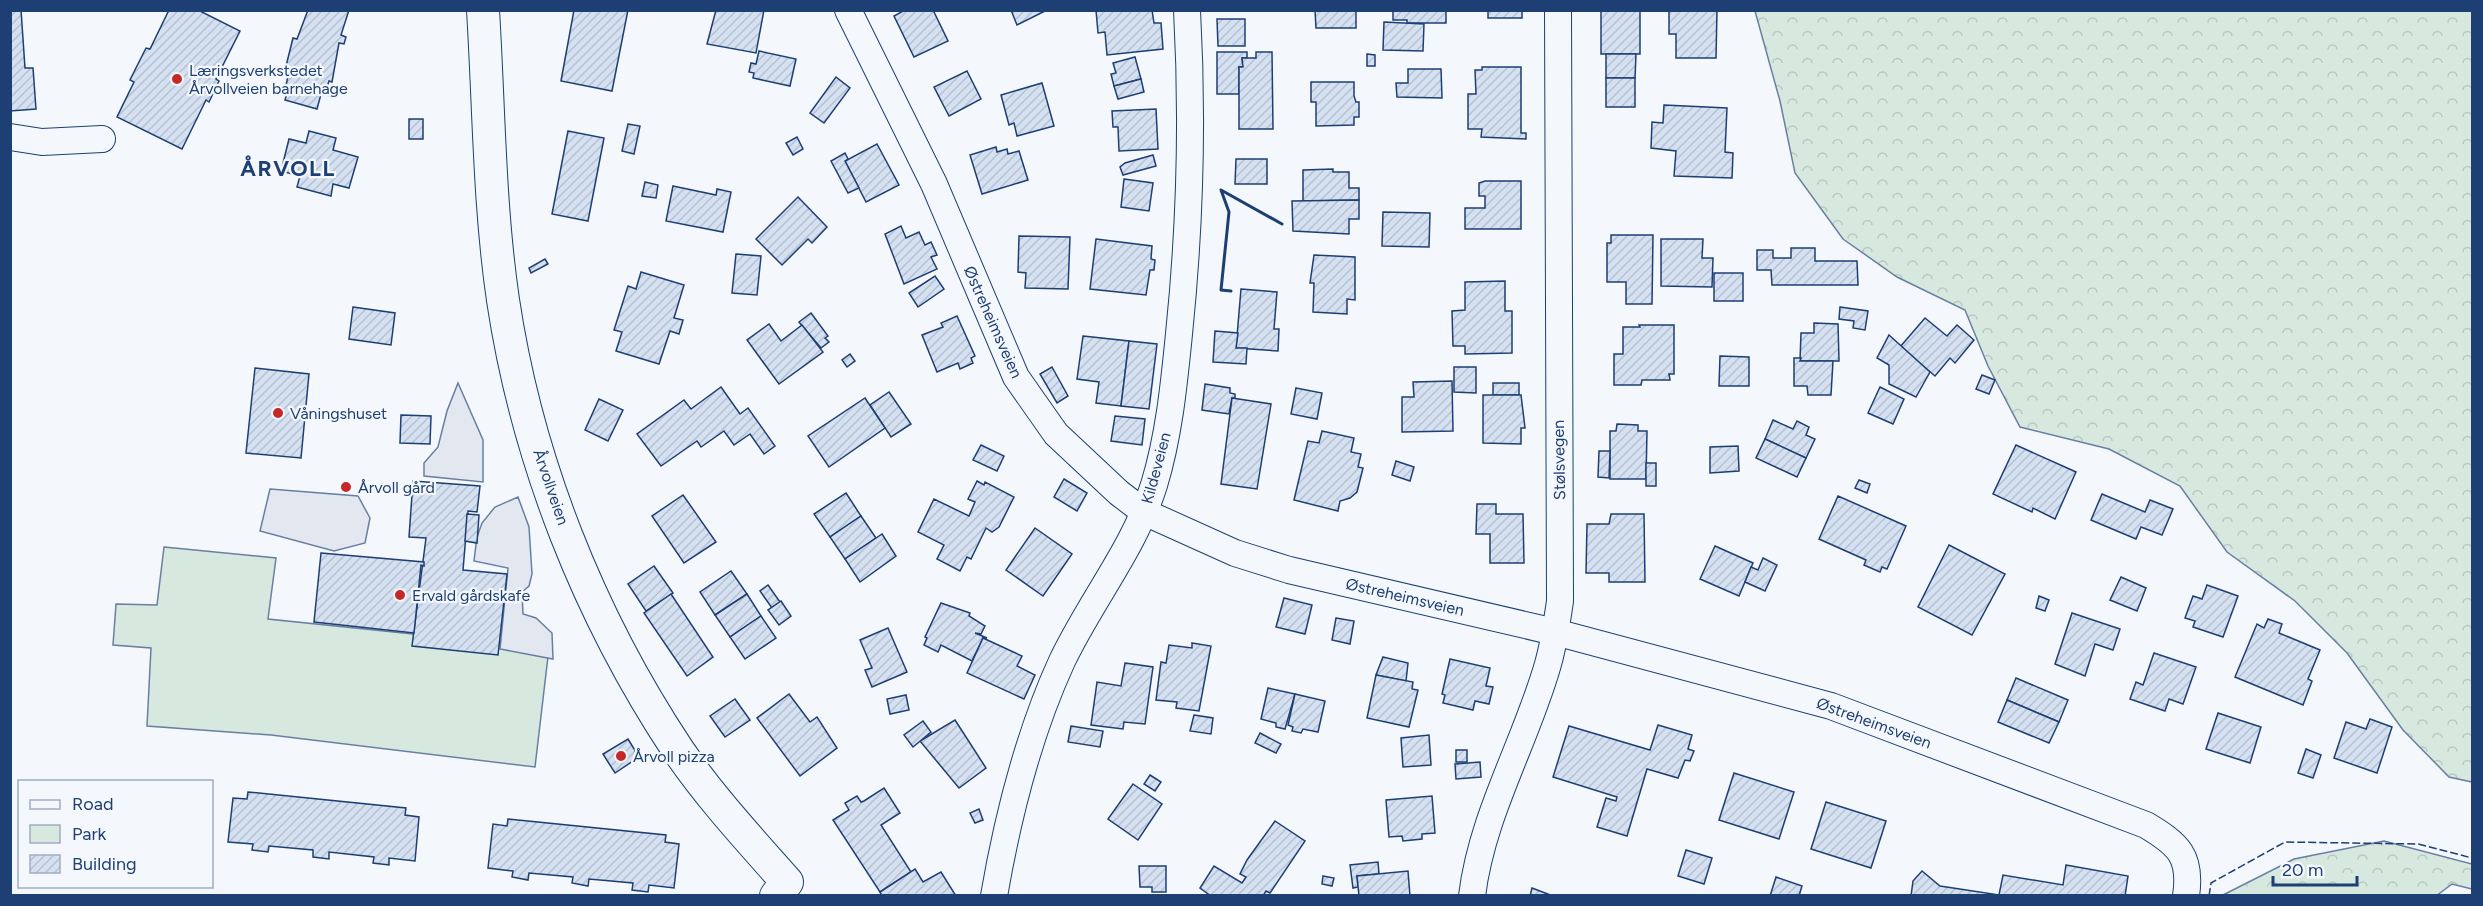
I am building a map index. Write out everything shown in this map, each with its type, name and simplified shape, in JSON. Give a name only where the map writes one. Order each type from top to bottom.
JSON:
[{"type":"street","name":"Årvollveien","points":[[483,10],[503,299],[525,405],[558,511],[605,627],[643,695],[679,751],[721,808],[788,891]]},
{"type":"street","name":"Østreheimsveien","points":[[848,10],[934,184],[1016,377],[1056,434],[1119,493],[1144,512],[1225,548],[1289,570],[1556,632],[1831,706],[2146,825],[2178,847],[2185,860],[2188,880],[2186,896]]},
{"type":"street","name":"Kildeveien","points":[[994,896],[1012,807],[1035,729],[1049,692],[1078,630],[1122,559],[1144,512],[1162,455],[1181,319],[1190,140],[1187,10]]},
{"type":"street","name":"Stølsvegen","points":[[1473,896],[1484,839],[1548,666],[1556,632],[1560,568],[1558,10]]},
{"type":"street","points":[[10,137],[42,142],[102,139]]},
{"type":"green space","points":[[1755,11],[2472,11],[2472,782],[2449,777],[2403,730],[2347,653],[2295,601],[2227,552],[2180,486],[2109,449],[2020,427],[1988,366],[1965,310],[1897,277],[1843,239],[1795,173],[1780,101]]},
{"type":"green space","points":[[164,547],[276,558],[268,619],[549,648],[535,767],[271,735],[147,726],[151,648],[113,645],[116,604],[157,605]]},
{"type":"green space","points":[[2384,841],[2472,864],[2472,889],[2452,884],[2436,896],[2223,895],[2294,859]]},
{"type":"shaded area","points":[[458,383],[483,440],[483,482],[424,476],[424,463],[438,447],[447,411]]},
{"type":"shaded area","points":[[270,489],[358,496],[370,518],[365,543],[334,551],[260,531]]},
{"type":"shaded area","points":[[518,497],[529,527],[532,574],[529,586],[522,592],[523,614],[536,618],[552,633],[553,659],[500,649],[508,568],[474,561],[477,537],[482,523],[495,507]]},
{"type":"building","points":[[10,10],[21,10],[25,68],[33,68],[36,109],[10,111]]},
{"type":"building","points":[[169,10],[198,10],[240,31],[216,79],[219,81],[209,102],[206,100],[182,149],[117,117],[134,82],[130,80],[146,48],[150,49]]},
{"type":"building","points":[[308,10],[349,10],[341,35],[346,37],[344,44],[339,43],[332,82],[329,81],[327,87],[333,88],[331,96],[321,94],[317,109],[285,100],[289,86],[286,85],[289,72],[293,71],[285,70],[293,38],[297,39]]},
{"type":"building","points":[[574,10],[628,10],[612,91],[561,81]]},
{"type":"building","points":[[716,10],[764,10],[756,53],[707,44]]},
{"type":"building","points":[[905,10],[933,10],[948,41],[914,57],[894,16]]},
{"type":"building","points":[[1011,10],[1047,10],[1017,25]]},
{"type":"building","points":[[1096,10],[1152,10],[1154,23],[1161,23],[1163,49],[1107,55],[1105,32],[1098,33]]},
{"type":"building","points":[[1315,10],[1356,10],[1356,28],[1316,28]]},
{"type":"building","points":[[1393,10],[1446,10],[1446,23],[1407,23],[1407,20],[1393,20]]},
{"type":"building","points":[[1488,10],[1522,10],[1522,18],[1488,18]]},
{"type":"building","points":[[1601,10],[1640,10],[1640,54],[1601,54]]},
{"type":"building","points":[[1669,10],[1717,10],[1716,58],[1676,58],[1676,34],[1669,34]]},
{"type":"building","points":[[1217,19],[1245,19],[1245,46],[1218,46]]},
{"type":"building","points":[[1384,22],[1424,24],[1423,51],[1383,50]]},
{"type":"building","points":[[759,51],[796,59],[790,86],[753,78],[754,73],[749,72],[751,63],[756,64]]},
{"type":"building","points":[[1217,52],[1247,52],[1247,58],[1242,58],[1243,67],[1239,67],[1239,94],[1217,94]]},
{"type":"building","points":[[1256,52],[1272,52],[1273,129],[1239,129],[1239,67],[1243,67],[1242,58],[1256,58]]},
{"type":"building","points":[[1367,54],[1375,55],[1375,66],[1367,66]]},
{"type":"building","points":[[1606,54],[1636,54],[1635,78],[1606,78]]},
{"type":"building","points":[[1135,57],[1141,79],[1114,86],[1111,74],[1116,73],[1113,63]]},
{"type":"building","points":[[1482,67],[1521,67],[1521,133],[1526,133],[1526,139],[1481,137],[1482,129],[1468,129],[1468,94],[1476,94],[1475,70],[1482,70]]},
{"type":"building","points":[[1408,69],[1441,69],[1442,98],[1397,97],[1396,83],[1408,83]]},
{"type":"building","points":[[967,71],[981,99],[949,116],[934,87]]},
{"type":"building","points":[[836,77],[850,88],[824,123],[810,113]]},
{"type":"building","points":[[1606,78],[1635,78],[1635,107],[1606,107]]},
{"type":"building","points":[[1141,79],[1144,92],[1118,99],[1114,86]]},
{"type":"building","points":[[1311,82],[1354,82],[1354,96],[1356,102],[1359,102],[1359,117],[1354,117],[1354,125],[1316,126],[1316,102],[1311,102]]},
{"type":"building","points":[[1042,83],[1054,126],[1017,136],[1014,123],[1009,125],[1001,95]]},
{"type":"building","points":[[1664,105],[1727,108],[1725,152],[1733,153],[1732,178],[1674,176],[1676,151],[1651,148],[1652,122],[1663,123]]},
{"type":"building","points":[[1156,109],[1158,149],[1119,151],[1118,127],[1113,127],[1112,111]]},
{"type":"building","points":[[409,119],[423,119],[423,139],[409,139]]},
{"type":"building","points":[[628,124],[640,126],[634,154],[622,151]]},
{"type":"building","points":[[309,131],[336,138],[333,150],[358,157],[349,188],[333,184],[331,196],[297,187],[300,176],[281,171],[289,139],[306,143]]},
{"type":"building","points":[[568,131],[604,138],[588,221],[552,214]]},
{"type":"building","points":[[797,137],[803,149],[793,155],[786,143]]},
{"type":"building","points":[[877,144],[899,185],[866,202],[845,161]]},
{"type":"building","points":[[996,147],[997,152],[1007,149],[1008,154],[1019,151],[1028,180],[982,194],[970,155]]},
{"type":"building","points":[[845,153],[848,159],[845,161],[859,188],[848,193],[831,161]]},
{"type":"building","points":[[1153,155],[1156,166],[1123,175],[1120,167],[1125,163]]},
{"type":"building","points":[[1236,159],[1267,159],[1267,184],[1235,184]]},
{"type":"building","points":[[1333,169],[1333,172],[1349,172],[1349,188],[1359,188],[1359,200],[1303,201],[1303,170]]},
{"type":"building","points":[[1124,179],[1153,183],[1149,211],[1121,207]]},
{"type":"building","points":[[1521,181],[1521,229],[1465,229],[1465,208],[1485,208],[1485,196],[1479,196],[1479,183]]},
{"type":"building","points":[[645,182],[658,185],[656,198],[642,196]]},
{"type":"building","points":[[673,186],[716,195],[717,189],[731,192],[723,232],[666,221]]},
{"type":"building","points":[[798,197],[827,227],[812,243],[808,239],[782,265],[756,239]]},
{"type":"building","points":[[1359,200],[1359,219],[1349,219],[1349,234],[1293,231],[1292,201]]},
{"type":"building","points":[[1383,212],[1430,213],[1429,247],[1382,246]]},
{"type":"building","points":[[901,226],[906,238],[919,232],[925,245],[931,242],[937,255],[931,257],[937,269],[904,284],[885,234]]},
{"type":"building","points":[[1611,235],[1653,235],[1652,304],[1626,304],[1626,282],[1607,282],[1607,243],[1611,243]]},
{"type":"building","points":[[1019,236],[1070,237],[1068,289],[1025,288],[1026,273],[1018,272]]},
{"type":"building","points":[[1096,239],[1152,246],[1151,259],[1155,260],[1154,270],[1150,270],[1146,295],[1090,289]]},
{"type":"building","points":[[1661,239],[1703,239],[1702,258],[1713,258],[1712,287],[1661,286]]},
{"type":"building","points":[[1791,248],[1815,248],[1815,261],[1857,261],[1858,285],[1772,285],[1771,270],[1757,270],[1757,250],[1773,250],[1773,258],[1791,258]]},
{"type":"building","points":[[736,254],[761,256],[757,295],[732,293]]},
{"type":"building","points":[[1314,255],[1355,257],[1355,300],[1347,299],[1347,314],[1313,312],[1314,283],[1310,283]]},
{"type":"building","points":[[545,259],[548,264],[531,273],[529,268]]},
{"type":"building","points":[[641,272],[684,285],[674,318],[683,320],[679,334],[670,331],[659,364],[616,351],[622,332],[614,330],[628,286],[636,289]]},
{"type":"building","points":[[1714,273],[1743,273],[1743,301],[1714,301]]},
{"type":"building","points":[[935,276],[944,289],[918,307],[909,293]]},
{"type":"building","points":[[1505,281],[1505,311],[1512,311],[1512,353],[1465,354],[1465,346],[1453,346],[1452,311],[1465,310],[1465,282]]},
{"type":"building","points":[[1241,289],[1277,292],[1274,329],[1279,329],[1278,351],[1236,348]]},
{"type":"building","points":[[353,307],[395,313],[391,345],[349,339]]},
{"type":"building","points":[[1840,307],[1868,311],[1865,330],[1853,328],[1854,321],[1839,319]]},
{"type":"building","points":[[811,313],[828,336],[825,338],[829,342],[821,348],[799,322]]},
{"type":"building","points":[[957,316],[975,356],[971,358],[973,363],[960,369],[958,363],[937,372],[922,335],[943,327],[941,323]]},
{"type":"building","points":[[1925,318],[1947,336],[1957,325],[1974,340],[1955,363],[1950,358],[1935,376],[1900,347]]},
{"type":"building","points":[[1814,323],[1838,324],[1839,361],[1800,361],[1801,333],[1814,333]]},
{"type":"building","points":[[769,324],[781,341],[802,325],[823,352],[779,384],[747,340]]},
{"type":"building","points":[[1639,325],[1674,325],[1674,374],[1669,374],[1670,380],[1642,380],[1641,385],[1614,385],[1614,354],[1623,354],[1623,327],[1640,327]]},
{"type":"building","points":[[1215,331],[1238,333],[1236,348],[1247,348],[1246,364],[1213,362]]},
{"type":"building","points":[[1889,335],[1930,372],[1916,397],[1889,384],[1889,365],[1877,358]]},
{"type":"building","points":[[1083,336],[1129,341],[1121,406],[1096,403],[1099,382],[1077,379]]},
{"type":"building","points":[[1129,341],[1157,344],[1149,409],[1121,406]]},
{"type":"building","points":[[850,354],[855,361],[847,367],[842,360]]},
{"type":"building","points":[[1720,356],[1749,357],[1749,386],[1719,386]]},
{"type":"building","points":[[1794,358],[1801,358],[1800,361],[1833,361],[1831,395],[1808,395],[1807,386],[1794,386]]},
{"type":"building","points":[[1052,367],[1068,396],[1057,403],[1040,374]]},
{"type":"building","points":[[1454,367],[1476,367],[1476,393],[1454,392]]},
{"type":"building","name":"Våningshuset","points":[[255,368],[309,374],[301,458],[246,453]]},
{"type":"building","points":[[1982,375],[1995,380],[1989,394],[1976,389]]},
{"type":"building","points":[[1452,381],[1453,431],[1402,432],[1402,397],[1414,397],[1413,382]]},
{"type":"building","points":[[1493,383],[1519,383],[1519,395],[1493,395]]},
{"type":"building","points":[[1205,384],[1230,388],[1230,393],[1235,394],[1229,414],[1202,410]]},
{"type":"building","points":[[721,387],[740,414],[748,408],[775,446],[764,454],[750,434],[734,445],[724,431],[701,447],[697,441],[661,466],[637,434],[684,400],[691,409]]},
{"type":"building","points":[[1880,387],[1904,399],[1893,424],[1868,413]]},
{"type":"building","points":[[1296,388],[1322,393],[1317,419],[1291,414]]},
{"type":"building","points":[[889,392],[911,424],[891,437],[870,405]]},
{"type":"building","points":[[1483,395],[1521,395],[1525,428],[1521,428],[1521,444],[1483,443]]},
{"type":"building","points":[[865,398],[885,428],[829,467],[808,436]]},
{"type":"building","points":[[1232,398],[1271,404],[1257,489],[1221,484]]},
{"type":"building","points":[[599,399],[623,410],[608,441],[585,430]]},
{"type":"building","points":[[401,415],[431,416],[430,444],[400,443]]},
{"type":"building","points":[[1115,416],[1145,419],[1142,445],[1111,441]]},
{"type":"building","points":[[1773,420],[1793,429],[1797,421],[1809,427],[1806,435],[1815,439],[1806,458],[1765,439]]},
{"type":"building","points":[[1617,424],[1638,425],[1638,431],[1647,431],[1646,479],[1610,479],[1610,431],[1616,431]]},
{"type":"building","points":[[1322,431],[1354,438],[1351,452],[1361,454],[1358,467],[1363,468],[1357,492],[1350,498],[1340,501],[1338,511],[1294,500],[1308,441],[1319,443]]},
{"type":"building","points":[[1765,439],[1806,458],[1797,477],[1756,458]]},
{"type":"building","points":[[981,445],[1004,456],[997,471],[973,460]]},
{"type":"building","points":[[2016,445],[2076,472],[2055,519],[2033,508],[2032,512],[1993,494]]},
{"type":"building","points":[[1738,446],[1739,471],[1710,473],[1710,447]]},
{"type":"building","points":[[1599,451],[1610,451],[1609,478],[1598,477]]},
{"type":"building","points":[[1396,461],[1414,467],[1410,481],[1392,475]]},
{"type":"building","points":[[1646,463],[1656,463],[1656,486],[1646,486]]},
{"type":"building","points":[[1064,479],[1087,493],[1077,511],[1054,497]]},
{"type":"building","points":[[1859,480],[1870,484],[1867,493],[1855,488]]},
{"type":"building","points":[[413,481],[480,486],[477,512],[468,511],[463,570],[507,574],[498,655],[412,646],[426,538],[409,537]]},
{"type":"building","points":[[977,481],[984,485],[985,482],[1014,497],[999,527],[992,532],[986,528],[971,559],[967,557],[960,571],[937,559],[944,545],[918,532],[934,499],[969,516],[975,502],[968,499]]},
{"type":"building","points":[[846,493],[861,516],[830,537],[814,514]]},
{"type":"building","points":[[2102,494],[2145,512],[2150,500],[2173,509],[2162,535],[2141,527],[2136,539],[2091,520]]},
{"type":"building","points":[[683,495],[716,542],[684,563],[652,516]]},
{"type":"building","points":[[1838,496],[1906,526],[1887,569],[1882,567],[1880,572],[1864,565],[1866,560],[1819,539]]},
{"type":"building","points":[[1477,504],[1496,504],[1496,514],[1523,514],[1524,563],[1490,563],[1490,534],[1476,534]]},
{"type":"building","points":[[467,514],[479,515],[477,543],[465,541]]},
{"type":"building","points":[[1611,514],[1644,514],[1645,582],[1609,582],[1609,573],[1586,573],[1587,524],[1609,524]]},
{"type":"building","points":[[861,516],[876,538],[845,559],[830,537]]},
{"type":"building","points":[[1035,528],[1072,554],[1043,596],[1006,570]]},
{"type":"building","points":[[882,534],[896,556],[860,582],[845,559]]},
{"type":"building","points":[[1949,545],[2005,574],[1972,635],[1918,607]]},
{"type":"building","points":[[1715,546],[1753,563],[1739,596],[1700,579]]},
{"type":"building","points":[[321,553],[424,562],[424,566],[421,565],[414,633],[314,622]]},
{"type":"building","points":[[1763,558],[1777,565],[1765,591],[1745,582],[1751,567],[1758,570]]},
{"type":"building","points":[[654,566],[673,593],[646,611],[628,584]]},
{"type":"building","points":[[731,571],[747,594],[715,615],[700,592]]},
{"type":"building","points":[[2121,577],[2146,588],[2137,611],[2110,600]]},
{"type":"building","points":[[768,585],[780,602],[772,608],[760,591]]},
{"type":"building","points":[[2207,585],[2238,596],[2223,637],[2193,627],[2195,621],[2185,618],[2193,596],[2202,599]]},
{"type":"building","points":[[671,594],[713,657],[687,676],[644,613]]},
{"type":"building","points":[[747,594],[761,616],[730,637],[715,615]]},
{"type":"building","points":[[2039,596],[2049,600],[2045,611],[2036,608]]},
{"type":"building","points":[[1284,598],[1312,605],[1305,634],[1276,627]]},
{"type":"building","points":[[781,601],[791,616],[779,625],[768,610]]},
{"type":"building","points":[[941,603],[970,613],[969,616],[985,626],[981,634],[975,633],[987,638],[983,638],[972,661],[941,645],[938,652],[924,645],[927,638],[925,637]]},
{"type":"building","points":[[2072,613],[2120,629],[2113,650],[2095,644],[2085,676],[2055,664]]},
{"type":"building","points":[[761,616],[776,638],[745,659],[730,637]]},
{"type":"building","points":[[1336,618],[1354,621],[1350,644],[1332,640]]},
{"type":"building","points":[[2268,619],[2282,624],[2279,633],[2320,650],[2308,679],[2312,681],[2303,705],[2235,677],[2257,624],[2264,628]]},
{"type":"building","points":[[888,628],[907,672],[872,687],[865,670],[872,668],[860,640]]},
{"type":"building","points":[[983,638],[1022,656],[1017,666],[1035,675],[1024,699],[967,673]]},
{"type":"building","points":[[1192,643],[1211,646],[1199,711],[1176,708],[1177,702],[1156,700],[1161,662],[1166,663],[1169,645],[1192,648]]},
{"type":"building","points":[[2154,653],[2196,667],[2183,704],[2169,699],[2165,711],[2130,699],[2136,682],[2143,685]]},
{"type":"building","points":[[1383,657],[1408,663],[1406,681],[1376,675]]},
{"type":"building","points":[[1450,659],[1490,668],[1486,686],[1493,687],[1489,704],[1475,701],[1473,710],[1443,703],[1445,695],[1442,694]]},
{"type":"building","points":[[1125,663],[1153,667],[1145,724],[1124,722],[1123,729],[1091,725],[1097,682],[1121,686]]},
{"type":"building","points":[[1376,675],[1413,682],[1412,689],[1418,690],[1409,727],[1367,718]]},
{"type":"building","points":[[2016,678],[2068,700],[2059,722],[2007,700]]},
{"type":"building","points":[[1268,688],[1295,694],[1285,729],[1276,727],[1276,723],[1261,719]]},
{"type":"building","points":[[789,694],[810,722],[817,717],[837,748],[800,776],[757,718]]},
{"type":"building","points":[[1295,694],[1325,701],[1318,732],[1303,729],[1301,733],[1292,731],[1293,727],[1288,725]]},
{"type":"building","points":[[906,695],[909,710],[890,714],[887,699]]},
{"type":"building","points":[[735,699],[750,720],[725,737],[710,716]]},
{"type":"building","points":[[2007,700],[2059,722],[2049,743],[1998,722]]},
{"type":"building","points":[[2218,713],[2261,727],[2250,763],[2206,749]]},
{"type":"building","points":[[1194,715],[1213,718],[1211,734],[1190,731]]},
{"type":"building","points":[[2370,719],[2392,727],[2377,773],[2334,758],[2346,722],[2366,729]]},
{"type":"building","points":[[955,720],[986,768],[959,788],[920,741]]},
{"type":"building","points":[[923,721],[931,732],[913,747],[904,735]]},
{"type":"building","points":[[1658,725],[1692,735],[1688,749],[1694,751],[1690,761],[1685,760],[1678,778],[1647,769],[1627,836],[1597,827],[1606,798],[1616,801],[1617,797],[1553,777],[1569,726],[1650,750]]},
{"type":"building","points":[[1071,726],[1103,731],[1100,747],[1068,742]]},
{"type":"building","points":[[1260,733],[1281,744],[1276,753],[1255,743]]},
{"type":"building","points":[[1429,735],[1431,765],[1403,767],[1401,738]]},
{"type":"building","name":"Årvoll pizza","points":[[628,739],[639,757],[615,773],[603,754]]},
{"type":"building","points":[[2306,749],[2321,755],[2313,778],[2298,773]]},
{"type":"building","points":[[1456,750],[1467,750],[1467,762],[1456,762]]},
{"type":"building","points":[[1480,762],[1481,777],[1456,779],[1455,764]]},
{"type":"building","points":[[1734,773],[1794,792],[1779,839],[1719,820]]},
{"type":"building","points":[[1150,775],[1161,782],[1155,791],[1144,784]]},
{"type":"building","points":[[1133,784],[1162,804],[1138,840],[1108,819]]},
{"type":"building","points":[[884,788],[900,813],[881,825],[911,872],[880,892],[833,820],[849,810],[845,803],[857,796],[861,802],[864,801]]},
{"type":"building","points":[[248,792],[406,808],[405,815],[419,817],[415,861],[389,858],[389,865],[373,863],[374,857],[329,852],[329,859],[313,857],[313,850],[269,846],[268,852],[252,850],[253,844],[228,842],[233,798],[247,799]]},
{"type":"building","points":[[1432,796],[1435,833],[1422,834],[1422,839],[1403,841],[1402,836],[1389,837],[1386,800]]},
{"type":"building","points":[[1826,802],[1886,821],[1871,868],[1811,849]]},
{"type":"building","points":[[979,809],[983,820],[975,823],[970,813]]},
{"type":"building","points":[[508,819],[666,835],[665,842],[679,844],[674,888],[649,885],[648,892],[632,890],[633,883],[589,879],[588,886],[572,883],[573,877],[529,873],[528,880],[512,877],[513,871],[488,868],[493,824],[507,826]]},
{"type":"building","points":[[1275,821],[1305,841],[1270,893],[1266,891],[1263,896],[1211,896],[1200,888],[1214,866],[1242,883],[1246,877],[1240,874],[1247,860]]},
{"type":"building","points":[[1686,850],[1712,858],[1704,884],[1678,876]]},
{"type":"building","points":[[1378,862],[1379,874],[1357,876],[1358,887],[1353,888],[1350,865]]},
{"type":"building","points":[[2066,865],[2128,876],[2125,896],[1911,896],[1913,881],[1922,871],[1940,886],[1999,895],[2003,875],[2063,885]]},
{"type":"building","points":[[1139,866],[1166,866],[1166,892],[1152,892],[1152,887],[1140,887]]},
{"type":"building","points":[[915,869],[923,882],[941,872],[956,896],[882,896],[880,892]]},
{"type":"building","points":[[1408,871],[1410,896],[1359,896],[1357,876]]},
{"type":"building","points":[[1323,876],[1334,878],[1332,886],[1322,884]]},
{"type":"building","points":[[1776,877],[1802,886],[1799,896],[1770,896]]},
{"type":"building","points":[[1532,888],[1553,896],[1530,896]]},
{"type":"fence","points":[[2209,896],[2211,883],[2285,842],[2418,844],[2472,858]]},
{"type":"wall","points":[[1231,291],[1221,290],[1229,212],[1221,190],[1282,224]]},
{"type":"place","name":"Læringsverkstedet Årvollveien barnehage","points":[[177,79]]},
{"type":"place","name":"Våningshuset","points":[[278,413]]},
{"type":"place","name":"Årvoll gård","points":[[346,487]]},
{"type":"place","name":"Ervald gårdskafe","points":[[400,595]]},
{"type":"place","name":"Årvoll pizza","points":[[621,756]]},
{"type":"district","name":"ÅRVOLL","points":[[288,168]]}]
